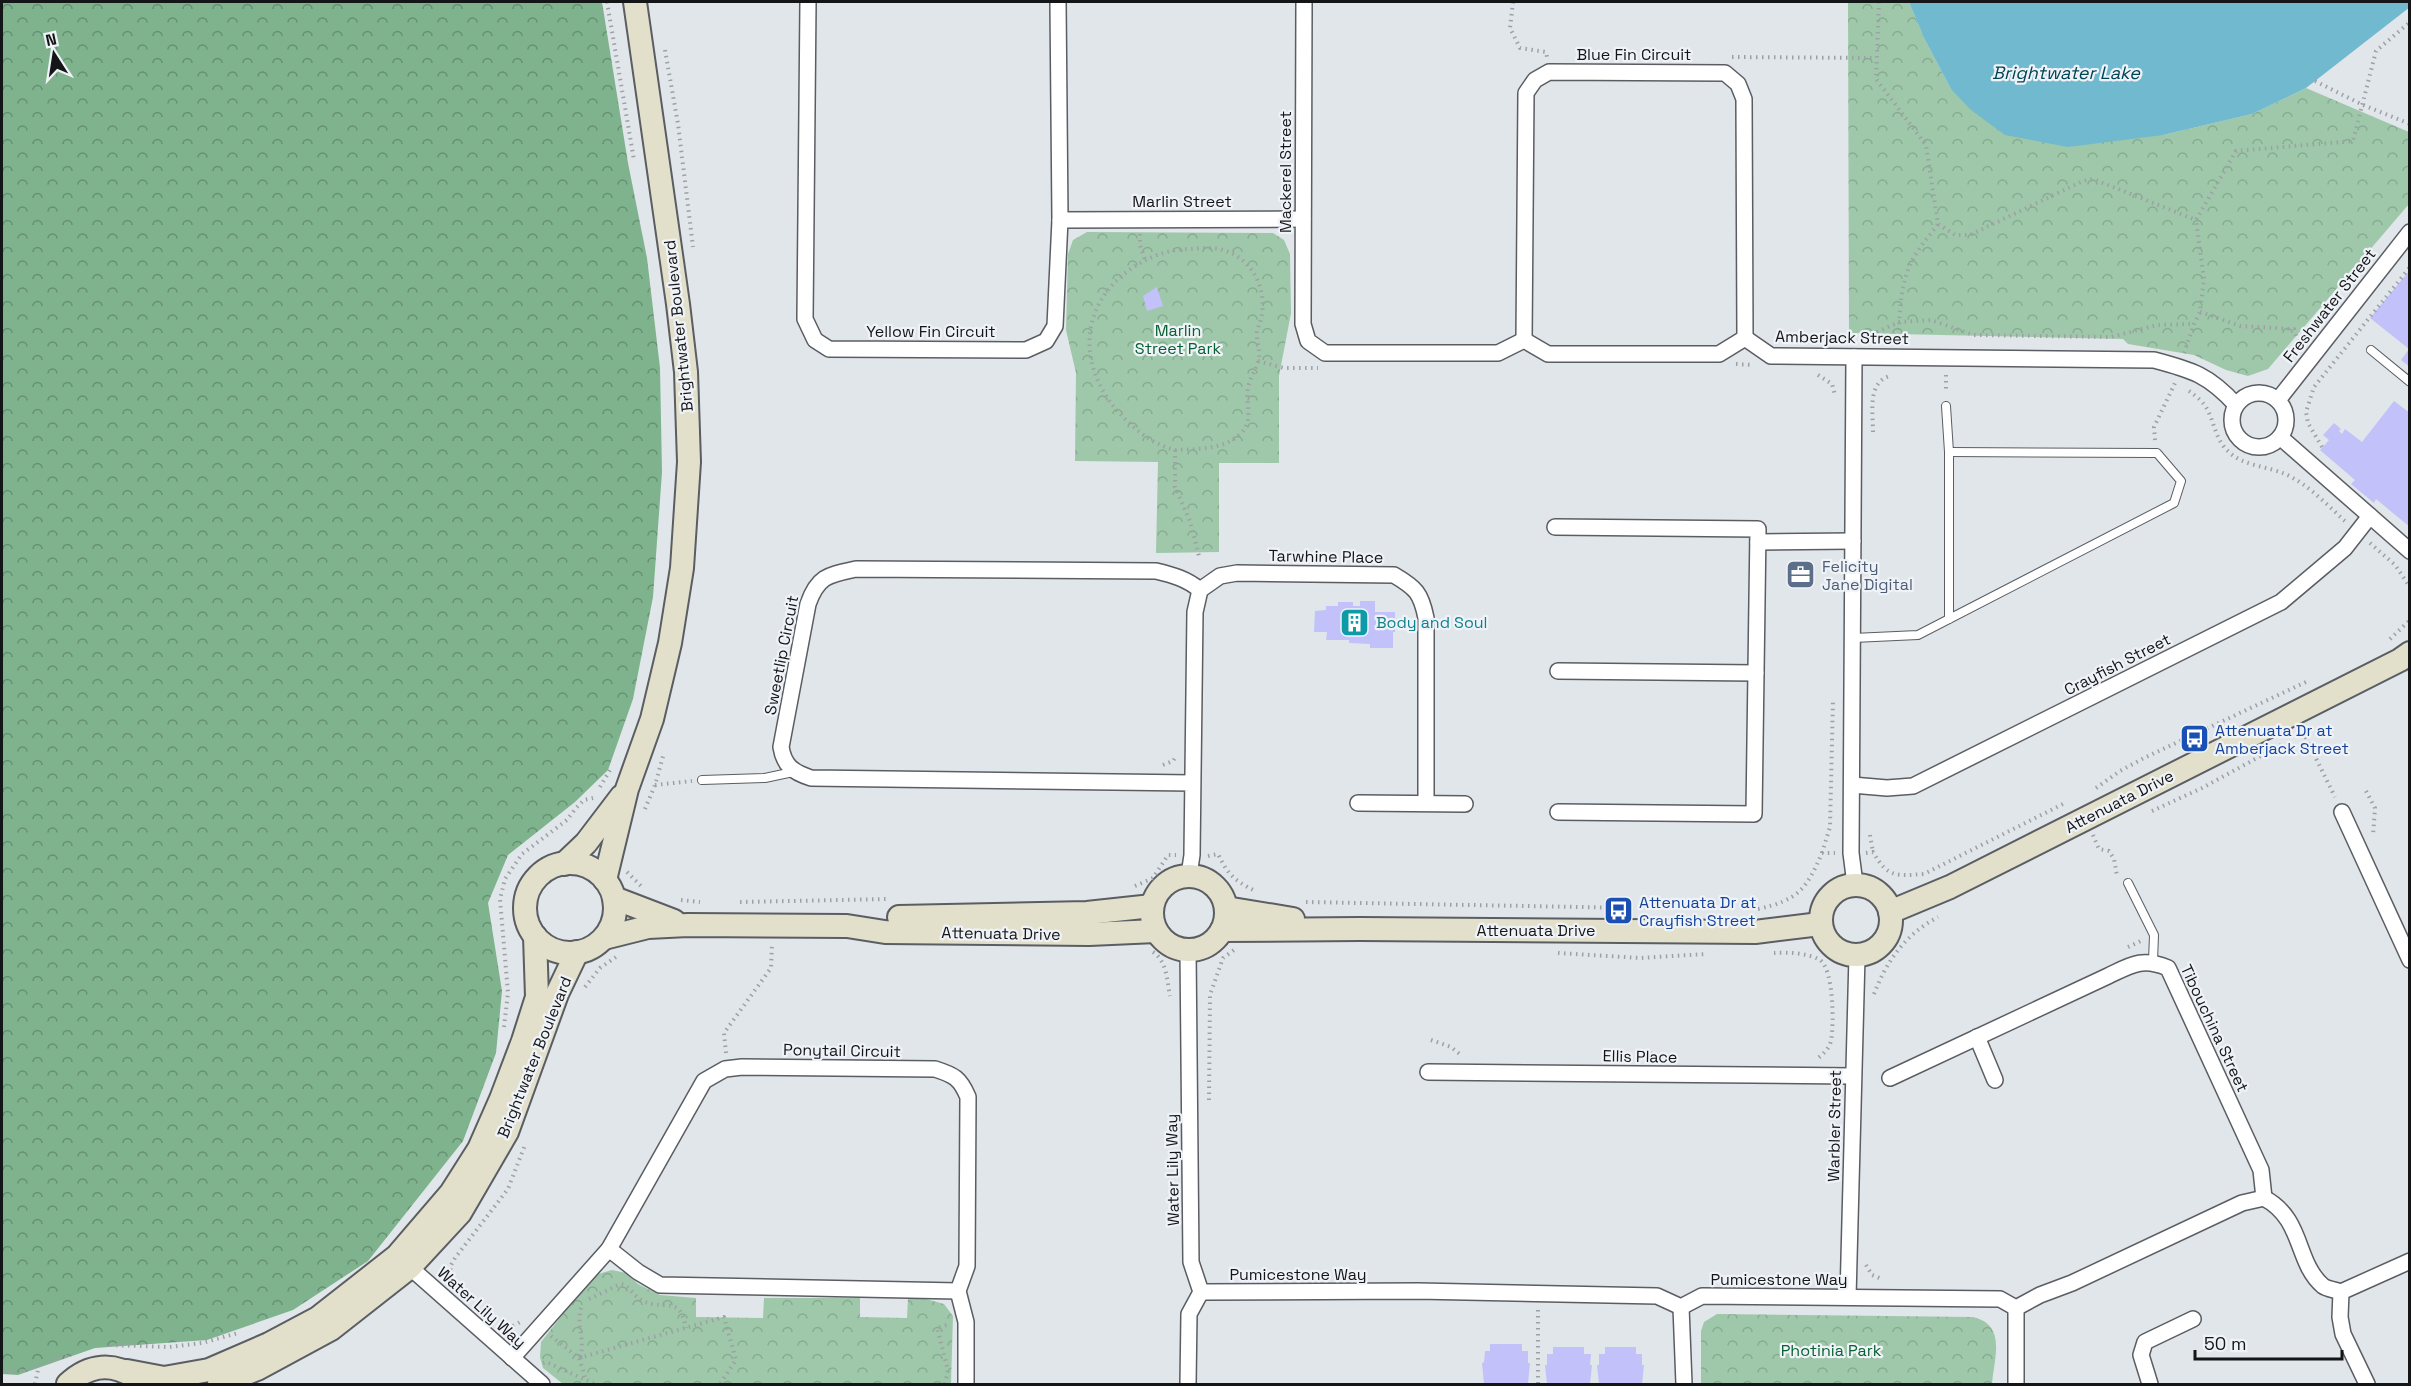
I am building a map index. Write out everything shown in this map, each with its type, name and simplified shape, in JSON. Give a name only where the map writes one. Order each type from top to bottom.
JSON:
[{"type":"street","name":"Brightwater Boulevard","points":[[610,889],[627,789],[652,719],[670,643],[682,568],[688,462],[686,372],[680,316],[635,2]]},
{"type":"street","name":"Yellow Fin Circuit","points":[[808,2],[805,319],[815,340],[829,349],[1014,350],[1026,350],[1046,341],[1055,326],[1060,219],[1058,2]]},
{"type":"street","name":"Mackerel Street","points":[[1304,2],[1303,324],[1308,341],[1325,353],[1498,353],[1524,340]]},
{"type":"street","name":"Blue Fin Circuit","points":[[1549,72],[1725,73],[1738,84],[1744,99],[1744,338]]},
{"type":"street","points":[[1549,72],[1535,80],[1526,93],[1524,340],[1548,354],[1719,354],[1744,338]]},
{"type":"street","name":"Marlin Street","points":[[1060,219],[1303,219]]},
{"type":"street","name":"Freshwater Street","points":[[2278,400],[2409,232]]},
{"type":"street","name":"Amberjack Street","points":[[1744,338],[1771,356],[2154,360],[2200,374],[2219,386],[2236,405]]},
{"type":"street","points":[[1854,357],[1851,853],[1855,884]]},
{"type":"street","points":[[2256,393],[2271,395],[2278,400],[2286,414],[2284,430],[2280,437],[2264,446],[2255,447],[2247,444],[2234,431],[2232,413],[2236,405],[2248,394],[2256,393]]},
{"type":"street","points":[[2280,437],[2409,551]]},
{"type":"street","name":"Crayfish Street","points":[[1852,785],[1887,788],[1913,786],[2281,602],[2345,548],[2370,516]]},
{"type":"street","points":[[1555,527],[1758,530],[1754,814],[1558,812]]},
{"type":"street","points":[[1758,542],[1853,541]]},
{"type":"street","name":"Sweetlip Circuit","points":[[793,772],[783,759],[781,747],[808,604],[814,586],[832,574],[856,569],[1156,571],[1174,575],[1200,590]]},
{"type":"street","name":"Tarwhine Place","points":[[1200,590],[1220,576],[1237,573],[1394,575],[1413,586],[1422,600],[1426,618],[1426,803]]},
{"type":"street","points":[[1189,875],[1192,855],[1195,612],[1200,590]]},
{"type":"street","name":"Attenuata Drive","points":[[1890,912],[1960,881],[2409,653]]},
{"type":"street","points":[[1558,671],[1756,673]]},
{"type":"street","points":[[793,772],[811,778],[1192,783]]},
{"type":"street","name":"Brightwater Boulevard","points":[[564,864],[586,843],[627,789]]},
{"type":"street","points":[[1358,803],[1465,804]]},
{"type":"street","points":[[2342,812],[2409,960]]},
{"type":"street","points":[[564,864],[587,866],[610,889],[615,909],[612,925],[604,938],[592,947],[577,952],[557,951],[545,945],[535,936],[526,915],[526,901],[530,888],[538,876],[550,868],[564,864]]},
{"type":"street","points":[[1189,875],[1202,878],[1214,885],[1222,896],[1224,919],[1214,941],[1201,948],[1188,950],[1175,948],[1164,941],[1153,940],[1152,906],[1156,894],[1165,884],[1189,875]]},
{"type":"street","points":[[1855,884],[1875,890],[1884,897],[1890,912],[1891,929],[1878,948],[1857,956],[1846,954],[1828,943],[1820,924],[1821,912],[1826,901],[1833,893],[1855,884]]},
{"type":"street","name":"Attenuata Drive","points":[[610,889],[649,912],[688,925],[772,942],[897,918],[1087,913],[1152,906]]},
{"type":"street","name":"Attenuata Drive","points":[[1224,919],[1360,929],[1755,932],[1820,924]]},
{"type":"street","name":"Attenuata Drive","points":[[604,938],[648,927],[688,925]]},
{"type":"street","name":"Attenuata Drive","points":[[847,926],[885,932],[1089,934],[1153,940]]},
{"type":"street","name":"Brightwater Boulevard","points":[[68,1384],[81,1373],[96,1367],[111,1367],[134,1378],[164,1378],[209,1370],[269,1344],[318,1318],[404,1261],[479,1149],[501,1099],[524,1041],[537,997],[535,936]]},
{"type":"street","name":"Water Lily Way","points":[[1188,950],[1191,1262],[1200,1292]]},
{"type":"street","name":"Brightwater Boulevard","points":[[219,1384],[256,1369],[331,1329],[460,1213],[507,1132],[557,994],[577,952]]},
{"type":"street","name":"Warbler Street","points":[[1848,1298],[1857,956]]},
{"type":"street","points":[[1890,1078],[2138,962],[2153,961]]},
{"type":"street","name":"Tibouchina Street","points":[[2153,961],[2168,968],[2261,1170],[2264,1198]]},
{"type":"street","points":[[1977,1037],[1995,1080]]},
{"type":"street","points":[[512,1358],[609,1249],[704,1081],[723,1059]]},
{"type":"street","name":"Ponytail Circuit","points":[[723,1059],[742,1067],[934,1069],[948,1073],[962,1083],[968,1097],[967,1266],[958,1291]]},
{"type":"street","name":"Ellis Place","points":[[1428,1072],[1853,1076]]},
{"type":"street","points":[[2016,1384],[2016,1308],[2040,1294],[2072,1283],[2242,1203],[2264,1198],[2279,1206],[2288,1217],[2313,1272],[2324,1286],[2341,1292],[2409,1261]]},
{"type":"street","points":[[609,1249],[638,1272],[660,1285],[958,1291],[966,1322],[966,1384]]},
{"type":"street","name":"Water Lily Way","points":[[404,1261],[538,1380]]},
{"type":"street","name":"Pumicestone Way","points":[[1200,1292],[1418,1291],[1657,1296],[1681,1308],[1702,1296],[2000,1299],[2016,1308]]},
{"type":"street","points":[[1188,1384],[1189,1314],[1200,1292]]},
{"type":"street","points":[[2341,1292],[2340,1317],[2343,1334],[2367,1384]]},
{"type":"street","points":[[1681,1308],[1684,1384]]},
{"type":"street","points":[[2150,1384],[2141,1355],[2145,1342],[2193,1319]]},
{"type":"lane","points":[[2371,350],[2409,382]]},
{"type":"lane","points":[[1946,406],[1949,452],[1949,619]]},
{"type":"lane","points":[[1853,638],[1918,635],[2175,503],[2181,481],[2157,453],[1949,452]]},
{"type":"lane","points":[[702,780],[765,778],[793,772]]},
{"type":"lane","points":[[2128,882],[2154,935],[2153,961]]},
{"type":"path","points":[[607,2],[634,160]]},
{"type":"path","points":[[1514,2],[1510,28],[1520,48],[1546,52],[1549,72]]},
{"type":"path","points":[[1879,2],[1875,80],[1926,145],[1934,212],[1938,224],[1955,235],[1970,235],[2083,181],[2092,179],[2196,220]]},
{"type":"path","points":[[2157,453],[2154,427],[2175,383],[2200,312],[2204,279],[2196,220],[2236,150],[2354,141],[2376,51],[2409,22]]},
{"type":"path","points":[[664,46],[678,124],[694,253]]},
{"type":"path","points":[[1729,57],[1875,58]]},
{"type":"path","points":[[2315,81],[2363,105],[2409,124]]},
{"type":"path","points":[[1141,219],[1140,245],[1145,260]]},
{"type":"path","points":[[1899,344],[1899,322],[1906,276],[1913,259],[1938,224]]},
{"type":"path","points":[[1178,249],[1223,250],[1254,270],[1263,301],[1257,332],[1258,361],[1248,390],[1250,415],[1246,427],[1240,434],[1231,441],[1217,446],[1175,450],[1152,441],[1116,410],[1093,370],[1089,350],[1090,332],[1096,308],[1107,289],[1122,275],[1145,260],[1178,249]]},
{"type":"path","points":[[2322,447],[2308,423],[2306,412],[2314,387],[2409,267]]},
{"type":"path","points":[[2200,312],[2240,326],[2294,329],[2300,345]]},
{"type":"path","points":[[1866,340],[1899,322],[1931,320],[1974,335],[2110,337],[2157,325],[2194,324]]},
{"type":"path","points":[[1258,361],[1284,368],[1318,368]]},
{"type":"path","points":[[1728,368],[1736,364],[1753,365]]},
{"type":"path","points":[[1811,373],[1827,379],[1834,388],[1836,396]]},
{"type":"path","points":[[1946,375],[1946,406]]},
{"type":"path","points":[[1934,376],[1958,375]]},
{"type":"path","points":[[1873,443],[1875,386],[1887,376],[1899,376]]},
{"type":"path","points":[[2169,381],[2199,398],[2208,411],[2222,445],[2230,454],[2240,460],[2270,468],[2300,481],[2395,566],[2409,587]]},
{"type":"path","points":[[1175,450],[1175,487],[1190,521],[1199,556]]},
{"type":"path","points":[[2381,644],[2390,639],[2409,620]]},
{"type":"path","points":[[2090,791],[2144,758],[2308,681]]},
{"type":"path","points":[[1748,911],[1777,905],[1801,892],[1811,878],[1822,853],[1830,827],[1833,695]]},
{"type":"path","points":[[2293,737],[2303,732],[2342,812]]},
{"type":"path","points":[[2151,811],[2270,753],[2285,742]]},
{"type":"path","points":[[642,816],[655,785],[664,752]]},
{"type":"path","points":[[1154,766],[1173,761],[1178,753]]},
{"type":"path","points":[[503,1033],[508,993],[500,899],[505,879],[522,854],[567,820],[585,800],[594,798],[613,764]]},
{"type":"path","points":[[655,785],[702,780]]},
{"type":"path","points":[[1869,828],[1873,852],[1883,868],[1899,875],[1924,874],[2075,798]]},
{"type":"path","points":[[2099,834],[2094,837],[2099,849],[2109,851],[2114,859],[2117,881]]},
{"type":"path","points":[[1867,853],[1873,852]]},
{"type":"path","points":[[1822,853],[1832,853]]},
{"type":"path","points":[[1210,856],[1218,854],[1226,872],[1258,892]]},
{"type":"path","points":[[1130,887],[1153,878],[1168,855],[1174,855]]},
{"type":"path","points":[[626,865],[627,873],[642,887]]},
{"type":"path","points":[[731,903],[891,899]]},
{"type":"path","points":[[674,900],[708,903]]},
{"type":"path","points":[[1295,901],[1334,904],[1641,909]]},
{"type":"path","points":[[1873,997],[1882,973],[1906,939],[1925,924],[1945,913]]},
{"type":"path","points":[[2118,952],[2144,939],[2140,929]]},
{"type":"path","points":[[1153,940],[1166,973],[1170,996],[1188,994]]},
{"type":"path","points":[[723,1059],[724,1033],[771,968],[772,942]]},
{"type":"path","points":[[1208,1111],[1210,994],[1223,958],[1233,950],[1242,948]]},
{"type":"path","points":[[1773,952],[1809,956],[1820,960],[1827,967],[1832,993],[1831,1041],[1826,1051],[1816,1060],[1809,1060]]},
{"type":"path","points":[[580,992],[600,968],[625,953]]},
{"type":"path","points":[[1557,953],[1640,958],[1708,954]]},
{"type":"path","points":[[1431,1040],[1467,1057]]},
{"type":"path","points":[[723,1059],[734,1053]]},
{"type":"path","points":[[1635,1057],[1650,1053],[1658,1056]]},
{"type":"path","points":[[455,1286],[450,1267],[508,1189],[519,1166],[528,1134]]},
{"type":"path","points":[[1865,1262],[1872,1275],[1887,1281]]},
{"type":"path","points":[[579,1358],[584,1348],[579,1324],[579,1312],[582,1305],[588,1299],[621,1284],[641,1300],[680,1309],[684,1314],[686,1328]]},
{"type":"path","points":[[1538,1309],[1538,1384]]},
{"type":"path","points":[[493,1321],[502,1326],[513,1326],[524,1320],[528,1314]]},
{"type":"path","points":[[579,1358],[724,1317],[736,1360],[720,1384]]},
{"type":"path","points":[[945,1384],[948,1370],[937,1328],[950,1324]]},
{"type":"path","points":[[104,1346],[169,1347],[202,1343],[241,1332]]},
{"type":"path","points":[[549,1335],[579,1358],[586,1380]]},
{"type":"path","points":[[2,1371],[16,1372],[76,1352]]},
{"type":"path","points":[[538,1380],[542,1363],[546,1362],[595,1384]]},
{"type":"path","points":[[35,1384],[39,1365]]},
{"type":"green space","points":[[2,2],[602,2],[628,163],[647,258],[660,368],[662,472],[653,597],[633,699],[608,770],[575,802],[508,855],[488,903],[502,991],[496,1053],[463,1141],[368,1261],[293,1310],[207,1340],[95,1348],[18,1375],[2,1374]]},
{"type":"green space","points":[[1848,2],[1909,2],[1924,38],[1951,89],[2163,135],[2252,114],[2306,88],[2409,132],[2409,204],[2268,369],[2248,376],[2226,370],[2194,355],[2128,344],[2123,339],[1849,333]]},
{"type":"green space","name":"Marlin Street Park","points":[[1087,232],[1273,233],[1284,240],[1290,254],[1291,313],[1279,376],[1279,463],[1219,463],[1219,552],[1156,553],[1158,462],[1075,461],[1076,373],[1066,330],[1068,254],[1073,240]]},
{"type":"green space","points":[[612,1270],[626,1273],[638,1284],[660,1295],[696,1298],[696,1317],[763,1318],[764,1298],[860,1298],[860,1317],[907,1318],[908,1298],[926,1299],[944,1304],[953,1316],[951,1384],[563,1384],[543,1368],[540,1357],[541,1342],[588,1282],[598,1274]]},
{"type":"green space","name":"Photinia Park","points":[[1717,1314],[1973,1317],[1984,1321],[1991,1327],[1994,1335],[1996,1353],[1992,1384],[1701,1384],[1701,1331],[1704,1322]]},
{"type":"water","name":"Brightwater Lake","points":[[1909,2],[2409,2],[2410,7],[2306,88],[2252,114],[2163,135],[2068,147],[2005,135],[1971,110],[1951,89],[1924,38]]},
{"type":"building","points":[[2410,270],[2410,367],[2401,360],[2409,349],[2370,318]]},
{"type":"building","points":[[1157,287],[1163,306],[1147,311],[1143,296]]},
{"type":"building","points":[[2394,401],[2410,413],[2410,527],[2376,499],[2374,503],[2351,484],[2355,480],[2320,450],[2329,440],[2323,435],[2334,423],[2341,429],[2339,431],[2342,434],[2345,429],[2362,442]]},
{"type":"building","name":"Body and Soul","points":[[1360,601],[1375,601],[1375,612],[1395,612],[1393,648],[1370,648],[1370,644],[1349,643],[1349,640],[1326,640],[1327,632],[1314,632],[1315,611],[1326,610],[1326,606],[1338,606],[1338,602],[1353,602],[1353,606],[1360,606]]},
{"type":"building","points":[[1490,1344],[1522,1344],[1522,1351],[1528,1351],[1528,1363],[1530,1363],[1528,1384],[1484,1384],[1482,1363],[1485,1351],[1490,1351]]},
{"type":"building","points":[[1553,1347],[1584,1347],[1584,1354],[1591,1354],[1590,1384],[1547,1384],[1545,1365],[1547,1365],[1547,1354],[1553,1354]]},
{"type":"building","points":[[1605,1347],[1636,1347],[1636,1354],[1642,1354],[1642,1365],[1644,1365],[1642,1384],[1599,1384],[1597,1365],[1599,1365],[1599,1354],[1605,1354]]},
{"type":"place","name":"Felicity Jane Digital","points":[[1801,575]]},
{"type":"place","name":"Body and Soul","points":[[1355,622]]},
{"type":"place","name":"Attenuata Dr at Amberjack Street","points":[[2194,739]]},
{"type":"place","name":"Attenuata Dr at Crayfish Street","points":[[1618,911]]}]
